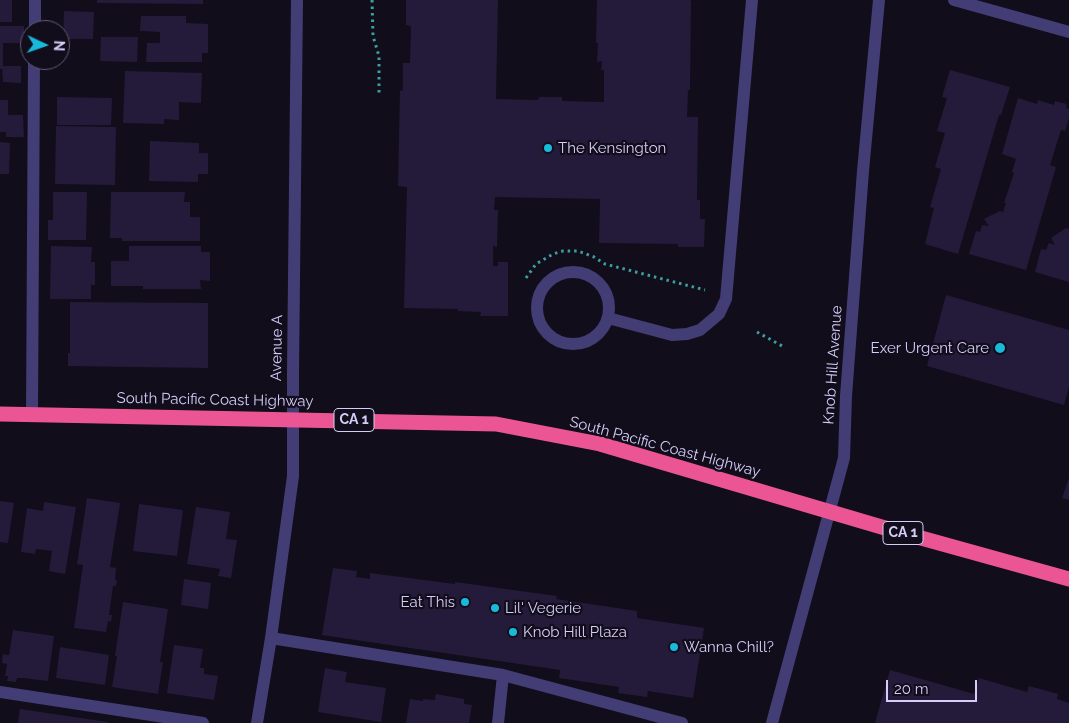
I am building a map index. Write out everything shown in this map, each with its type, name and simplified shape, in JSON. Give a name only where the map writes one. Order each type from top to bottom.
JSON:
[{"type":"highway","name":"South Pacific Coast Highway","points":[[0,414],[496,424],[600,444],[830,512],[1069,579]]},
{"type":"street","points":[[35,0],[35,20]]},
{"type":"street","name":"Avenue A","points":[[257,723],[271,638],[293,476],[298,0]]},
{"type":"street","points":[[608,318],[672,335],[686,334],[700,330],[719,314],[726,299],[752,0]]},
{"type":"street","name":"Knob Hill Avenue","points":[[772,723],[844,458],[846,396],[863,171],[879,0]]},
{"type":"street","points":[[954,0],[1069,32]]},
{"type":"street","points":[[32,414],[34,70]]},
{"type":"street","points":[[576,272],[587,275],[597,281],[604,290],[609,301],[608,318],[599,334],[589,341],[577,344],[565,343],[554,339],[546,331],[540,320],[538,308],[540,297],[545,286],[560,275],[576,272]]},
{"type":"street","points":[[271,638],[503,675],[682,723]]},
{"type":"street","points":[[498,723],[503,675]]},
{"type":"street","points":[[0,692],[203,723]]},
{"type":"path","points":[[372,0],[373,36],[379,56],[379,93]]},
{"type":"path","points":[[526,278],[536,264],[553,254],[564,251],[578,251],[594,257],[605,264],[705,290]]},
{"type":"path","points":[[757,332],[784,347]]},
{"type":"building","points":[[0,0],[12,0],[12,22],[0,22]]},
{"type":"building","points":[[97,0],[203,0],[203,4],[97,3]]},
{"type":"building","name":"The Kensington","points":[[406,0],[498,0],[496,99],[538,100],[539,97],[562,97],[562,101],[604,102],[604,70],[601,70],[602,61],[597,62],[597,0],[690,0],[690,90],[688,90],[687,117],[698,117],[697,200],[700,200],[700,219],[705,219],[704,247],[678,247],[678,244],[599,243],[600,199],[495,197],[494,210],[498,210],[497,247],[493,246],[493,266],[498,266],[498,262],[508,262],[508,316],[480,316],[481,312],[458,311],[458,309],[404,308],[407,187],[398,186],[400,91],[403,90],[403,63],[410,63],[411,26],[406,25]]},
{"type":"building","points":[[64,11],[94,12],[93,39],[70,39],[70,20],[64,20]]},
{"type":"building","points":[[141,16],[186,16],[186,23],[208,24],[208,53],[202,53],[202,62],[146,62],[147,43],[160,43],[160,32],[140,31]]},
{"type":"building","points":[[0,26],[20,26],[20,43],[3,43],[3,66],[20,66],[21,83],[3,82],[2,69],[0,69]]},
{"type":"building","points":[[101,37],[138,37],[137,62],[100,61]]},
{"type":"building","points":[[950,70],[1010,87],[1001,115],[999,115],[958,254],[925,244],[934,208],[930,207],[941,169],[935,167],[945,133],[937,131],[947,98],[942,97]]},
{"type":"building","points":[[125,71],[202,73],[201,103],[179,102],[179,120],[164,119],[164,124],[123,123]]},
{"type":"building","points":[[57,97],[112,98],[111,125],[57,125]]},
{"type":"building","points":[[1018,98],[1037,104],[1038,100],[1054,105],[1055,101],[1067,104],[1066,108],[1069,109],[1069,118],[1065,131],[1061,130],[1050,165],[1056,167],[1026,270],[969,254],[976,231],[980,232],[982,225],[989,226],[984,219],[1000,211],[1003,212],[1006,203],[1004,203],[1014,173],[1012,172],[1016,159],[1002,154]]},
{"type":"building","points":[[0,100],[8,100],[8,115],[23,115],[24,137],[6,137],[6,132],[0,132]]},
{"type":"building","points":[[56,126],[116,127],[115,185],[55,184]]},
{"type":"building","points":[[150,141],[199,143],[199,153],[208,153],[208,174],[198,174],[198,182],[149,181]]},
{"type":"building","points":[[0,142],[10,143],[9,174],[0,174]]},
{"type":"building","points":[[53,192],[87,192],[86,240],[48,240],[48,220],[53,220]]},
{"type":"building","points":[[111,192],[185,192],[184,202],[190,202],[190,217],[200,217],[200,241],[122,241],[122,238],[110,238]]},
{"type":"building","points":[[1066,228],[1069,229],[1069,282],[1035,272],[1041,249],[1046,250],[1049,243],[1055,245],[1051,238]]},
{"type":"building","points":[[51,246],[92,247],[91,262],[95,262],[95,285],[91,285],[91,299],[50,299]]},
{"type":"building","points":[[129,246],[201,246],[201,252],[210,252],[210,281],[200,280],[201,289],[143,289],[143,286],[111,286],[111,261],[129,261]]},
{"type":"building","name":"Exer Urgent Care","points":[[946,295],[1069,330],[1069,387],[1064,405],[927,366]]},
{"type":"building","points":[[70,302],[208,303],[208,368],[68,366],[68,353],[70,353]]},
{"type":"building","points":[[1069,478],[1069,500],[1062,498]]},
{"type":"building","points":[[87,498],[120,503],[110,567],[116,568],[115,580],[117,580],[116,586],[113,586],[109,615],[112,615],[111,622],[108,621],[106,632],[74,628],[83,565],[77,564]]},
{"type":"building","points":[[0,501],[14,503],[8,543],[0,542]]},
{"type":"building","points":[[44,502],[76,507],[65,574],[49,571],[52,551],[36,549],[35,554],[21,552],[27,508],[43,511]]},
{"type":"building","points":[[139,504],[183,510],[177,556],[133,551]]},
{"type":"building","points":[[196,507],[230,512],[226,539],[237,540],[231,578],[218,576],[220,569],[187,564]]},
{"type":"building","name":"Knob Hill Plaza","points":[[333,568],[357,571],[356,577],[370,579],[370,573],[557,596],[556,599],[637,611],[637,618],[704,628],[693,698],[648,691],[647,697],[618,693],[619,687],[559,678],[560,670],[322,635]]},
{"type":"building","points":[[184,579],[211,583],[208,609],[181,605]]},
{"type":"building","points":[[123,602],[168,609],[160,662],[163,662],[158,694],[112,687]]},
{"type":"building","points":[[13,630],[54,636],[48,681],[17,678],[16,682],[7,681],[8,676],[5,676],[7,664],[2,663],[3,654],[9,655]]},
{"type":"building","points":[[174,645],[203,649],[200,668],[204,668],[204,674],[218,676],[214,700],[167,693]]},
{"type":"building","points":[[60,647],[109,655],[105,685],[56,678]]},
{"type":"building","points":[[325,668],[347,672],[345,682],[386,688],[381,722],[318,712]]},
{"type":"building","points":[[890,670],[974,694],[979,678],[1027,692],[1029,686],[1058,694],[1057,699],[1069,703],[1069,723],[875,723]]},
{"type":"building","points":[[436,694],[464,699],[464,704],[472,705],[469,723],[406,723],[410,699],[435,700]]},
{"type":"building","points":[[20,709],[108,722],[108,723],[18,723]]},
{"type":"place","name":"The Kensington","points":[[548,148]]},
{"type":"place","name":"Exer Urgent Care","points":[[1000,348]]},
{"type":"place","name":"Eat This","points":[[465,602]]},
{"type":"place","name":"Lil' Vegerie","points":[[495,608]]},
{"type":"place","name":"Knob Hill Plaza","points":[[513,632]]},
{"type":"place","name":"Wanna Chill?","points":[[674,647]]}]
